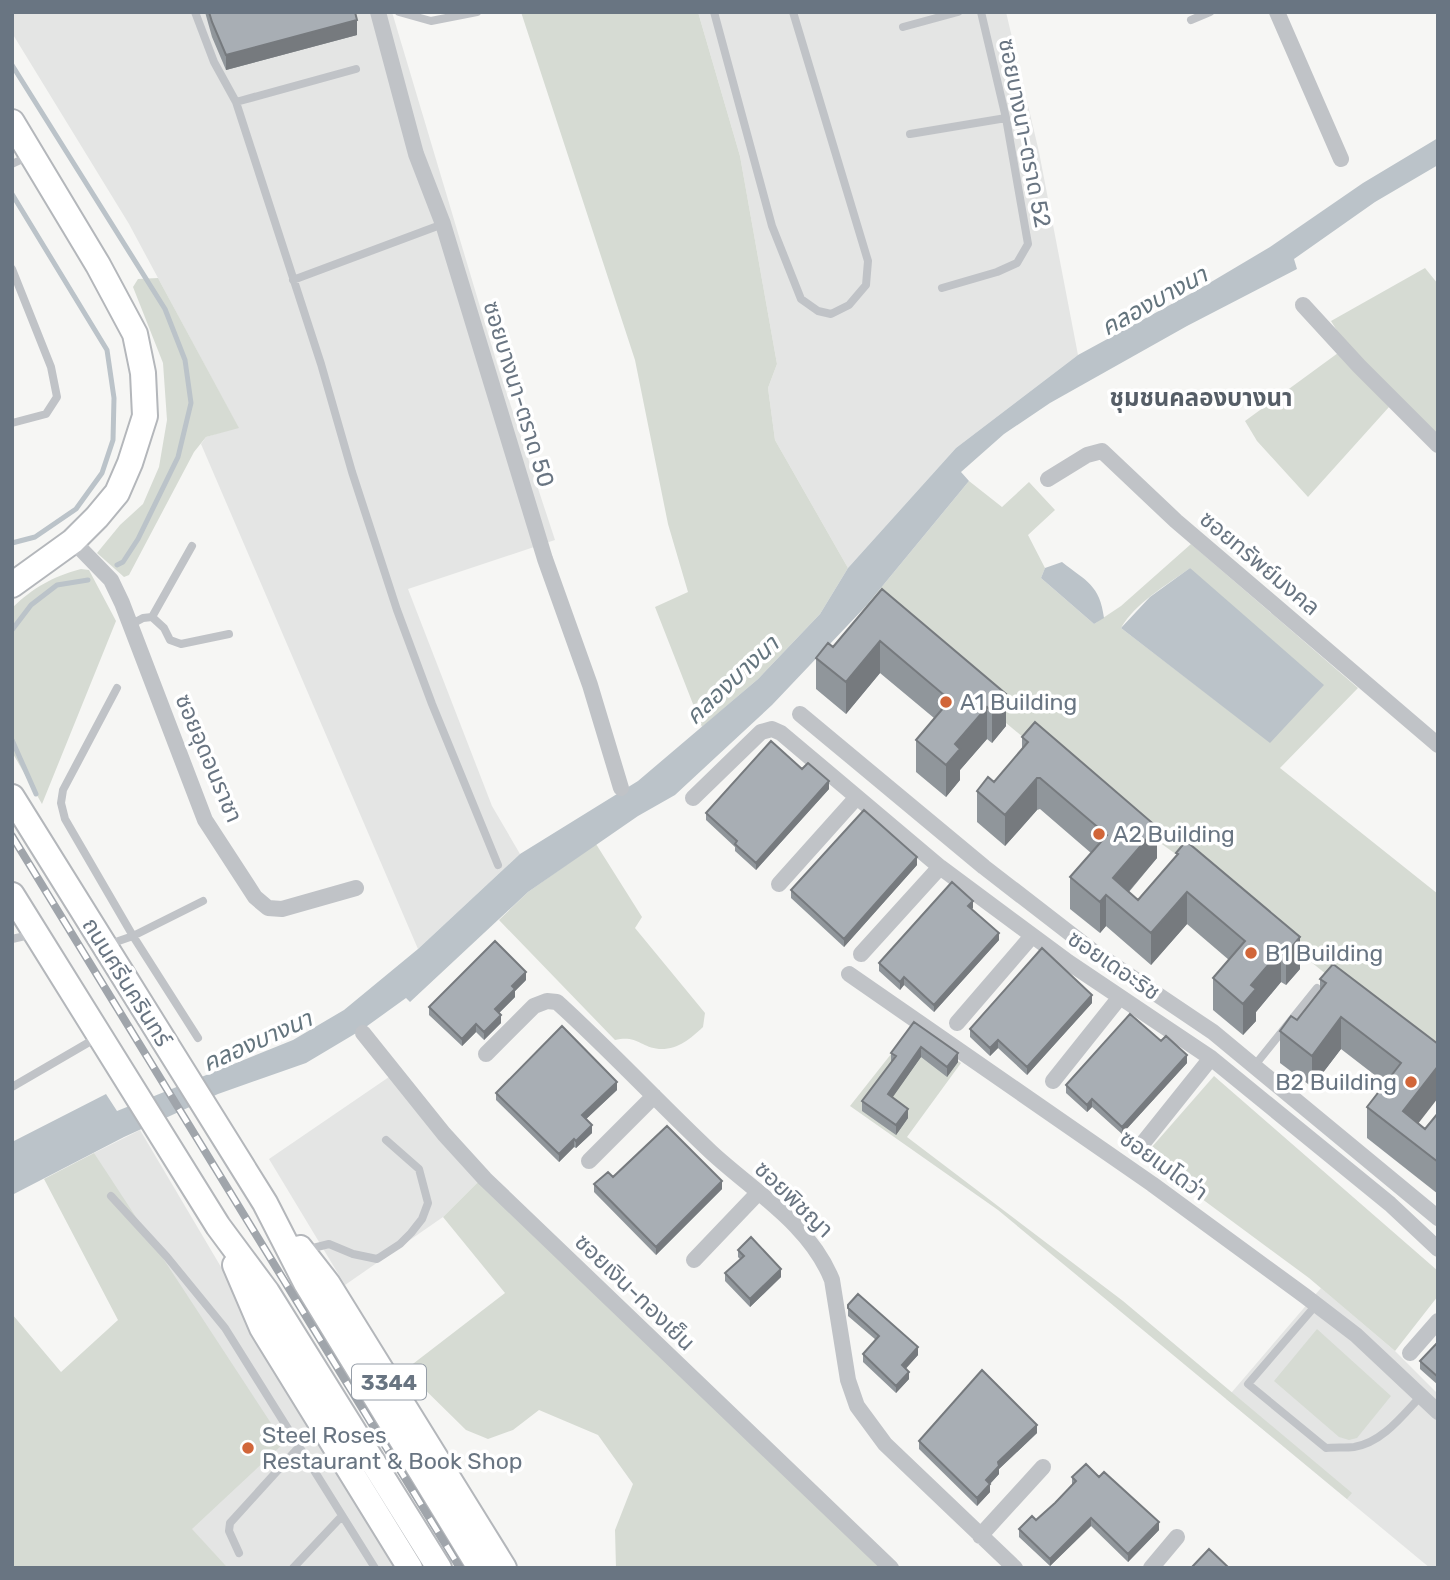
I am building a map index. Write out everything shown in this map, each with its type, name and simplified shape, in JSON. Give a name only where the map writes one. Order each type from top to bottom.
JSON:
[{"type":"main road","points":[[12,122],[22,159],[98,265],[135,334],[143,373],[145,416],[117,493],[97,517],[67,545],[12,585]]},
{"type":"main road","points":[[12,569],[67,545]]},
{"type":"main road","name":"ถนนศรีนครินทร์","points":[[12,797],[265,1203],[306,1283],[480,1568]]},
{"type":"main road","name":"3344","points":[[12,895],[218,1226],[267,1292],[439,1568]]},
{"type":"main road","name":"ถนนศรีนครินทร์","points":[[265,1203],[328,1284],[504,1568]]},
{"type":"main road","name":"3344","points":[[218,1226],[262,1328],[410,1568]]},
{"type":"street","name":"ซอยบางนา-ตราด 50","points":[[378,12],[416,154],[443,224],[545,559],[590,685],[621,788]]},
{"type":"street","points":[[1277,12],[1341,159]]},
{"type":"street","points":[[1303,305],[1438,445]]},
{"type":"street","name":"ซอยทรัพย์มงคล","points":[[1048,479],[1087,455],[1102,451],[1175,521],[1438,744]]},
{"type":"street","name":"ซอยอุดอนราชา","points":[[67,545],[111,580],[205,820],[255,897],[268,908],[282,909],[356,888]]},
{"type":"street","points":[[800,714],[985,867],[1094,952],[1202,1024],[1255,1065],[1438,1218]]},
{"type":"street","name":"ซอยเดอะริช","points":[[693,798],[761,732],[772,729],[781,733],[940,867],[1032,936],[1211,1058],[1390,1204],[1438,1249]]},
{"type":"street","points":[[779,884],[857,797]]},
{"type":"street","points":[[860,954],[940,867]]},
{"type":"street","points":[[957,1023],[1032,936]]},
{"type":"street","name":"ซอยเมโดว่า","points":[[849,974],[1152,1184],[1316,1305],[1356,1335],[1438,1412]]},
{"type":"street","points":[[1053,1081],[1120,997]]},
{"type":"street","name":"ซอยพิชญา","points":[[486,1054],[534,1006],[547,1001],[557,1002],[654,1096],[799,1229],[812,1243],[832,1279],[848,1380],[858,1406],[885,1444],[1015,1568]]},
{"type":"street","name":"ซอยเงิน-ทองเย็น","points":[[363,1033],[444,1134],[485,1180],[891,1568]]},
{"type":"street","points":[[1143,1143],[1211,1058]]},
{"type":"street","points":[[589,1161],[654,1096]]},
{"type":"street","points":[[694,1260],[758,1193]]},
{"type":"street","points":[[1410,1353],[1438,1321]]},
{"type":"street","points":[[980,1536],[1044,1467]]},
{"type":"street","points":[[1151,1568],[1177,1537]]},
{"type":"lane","points":[[195,12],[214,62],[236,102],[397,610],[432,705],[498,865]]},
{"type":"lane","points":[[399,12],[431,21],[477,12]]},
{"type":"lane","points":[[714,12],[772,226],[801,299],[818,311],[831,314],[849,305],[866,285],[868,261],[793,12]]},
{"type":"lane","points":[[903,27],[958,12]]},
{"type":"lane","name":"ซอยบางนา-ตราด 52","points":[[942,288],[997,272],[1017,262],[1028,244],[1006,118],[981,12]]},
{"type":"lane","points":[[1191,20],[1210,12]]},
{"type":"lane","points":[[236,102],[356,69]]},
{"type":"lane","points":[[910,134],[1006,118]]},
{"type":"lane","points":[[293,280],[443,224]]},
{"type":"lane","points":[[12,269],[51,367],[57,397],[46,414],[12,423]]},
{"type":"lane","points":[[152,617],[192,546]]},
{"type":"lane","points":[[130,625],[143,618],[152,617],[159,622],[170,639],[181,644],[229,634]]},
{"type":"lane","points":[[117,688],[63,790],[61,803],[65,819],[133,936],[198,1038]]},
{"type":"lane","points":[[104,946],[133,936],[203,901]]},
{"type":"lane","points":[[12,939],[36,934]]},
{"type":"lane","points":[[1255,1065],[1317,988]]},
{"type":"lane","points":[[12,1087],[100,1036]]},
{"type":"lane","points":[[302,1251],[328,1244],[353,1254],[377,1259],[400,1244],[416,1226],[428,1203],[419,1168],[386,1140]]},
{"type":"lane","points":[[111,1196],[167,1257],[225,1328],[375,1568]]},
{"type":"lane","points":[[1316,1305],[1248,1384],[1326,1448],[1354,1447],[1367,1443],[1384,1433],[1421,1396]]},
{"type":"lane","points":[[239,1553],[229,1531],[230,1523],[299,1447]]},
{"type":"lane","points":[[293,1568],[341,1517]]},
{"type":"shaded area","points":[[12,12],[392,12],[498,367],[555,540],[408,589],[492,806],[520,854],[418,949],[201,444],[206,437],[238,427],[129,224],[12,33]]},
{"type":"shaded area","points":[[521,12],[698,12],[740,156],[777,364],[768,388],[775,440],[848,568],[820,614],[758,679],[702,727],[655,607],[688,592],[668,524],[635,360]]},
{"type":"shaded area","points":[[698,12],[1006,12],[1039,152],[1078,355],[956,448],[848,568],[775,440],[768,388],[777,364],[740,156]]},
{"type":"shaded area","points":[[1438,138],[1438,165],[1375,202],[1294,259],[1297,269],[1187,326],[1050,403],[1004,434],[961,472],[969,481],[866,606],[772,705],[675,795],[638,816],[528,892],[410,1002],[406,998],[363,1029],[306,1063],[218,1094],[124,1137],[12,1195],[12,1142],[106,1094],[117,1111],[293,1040],[344,1010],[418,949],[520,854],[638,781],[758,679],[820,614],[848,568],[956,448],[1078,355],[1270,247],[1363,183]]},
{"type":"shaded area","points":[[1425,268],[1438,284],[1438,436],[1347,347],[1331,321]]},
{"type":"shaded area","points":[[158,278],[239,428],[206,437],[194,452],[129,575],[124,577],[97,553],[120,525],[143,504],[159,467],[167,420],[163,363],[133,287],[138,279]]},
{"type":"shaded area","points":[[1338,353],[1389,407],[1308,497],[1257,441],[1245,421]]},
{"type":"shaded area","points":[[969,481],[1002,507],[1029,482],[1055,510],[1028,535],[1045,568],[1041,578],[1094,624],[1121,606],[1191,544],[1358,688],[1280,768],[1438,894],[1438,1064],[1184,860],[1084,788],[866,606]],"holes":[[[1190,568],[1270,742],[1121,628],[1134,610]]]},
{"type":"shaded area","points":[[1062,562],[1085,579],[1095,591],[1104,618],[1094,624],[1041,578],[1045,568]]},
{"type":"shaded area","points":[[1190,568],[1324,685],[1270,743],[1121,628],[1150,597]]},
{"type":"shaded area","points":[[81,569],[89,570],[116,621],[42,804],[12,752],[12,608],[44,584]]},
{"type":"shaded area","points":[[596,844],[642,917],[635,928],[705,1013],[703,1027],[678,1046],[659,1049],[634,1040],[615,1040],[499,920],[528,892]]},
{"type":"shaded area","points":[[910,1030],[961,1063],[907,1137],[1123,1301],[1352,1493],[1347,1499],[998,1210],[850,1106]]},
{"type":"shaded area","points":[[1214,1076],[1438,1271],[1438,1296],[1395,1351],[1309,1278],[1144,1156]]},
{"type":"shaded area","points":[[389,1077],[478,1182],[443,1217],[345,1285],[269,1159]]},
{"type":"shaded area","points":[[140,1130],[399,1568],[228,1568],[192,1530],[94,1153]]},
{"type":"shaded area","points":[[94,1153],[284,1443],[192,1529],[228,1568],[12,1568],[12,1314],[61,1372],[118,1320],[44,1179]]},
{"type":"shaded area","points":[[478,1182],[881,1568],[616,1568],[615,1530],[633,1484],[598,1435],[539,1410],[513,1430],[488,1439],[466,1430],[405,1370],[505,1293],[443,1217]]},
{"type":"shaded area","points":[[1321,1288],[1395,1351],[1438,1394],[1438,1568],[1430,1568],[1226,1399]]},
{"type":"shaded area","points":[[1317,1329],[1391,1396],[1357,1438],[1349,1440],[1339,1437],[1274,1381]]},
{"type":"building","points":[[209,12],[355,12],[357,20],[226,55]]},
{"type":"building","points":[[882,589],[1006,694],[992,712],[987,707],[955,744],[960,749],[946,765],[916,740],[950,700],[880,641],[846,682],[816,658],[828,643],[833,647]]},
{"type":"building","points":[[1035,722],[1157,827],[1113,878],[1138,900],[1186,841],[1300,937],[1286,954],[1281,950],[1251,985],[1256,989],[1243,1004],[1213,978],[1245,941],[1187,892],[1151,933],[1106,895],[1100,902],[1070,877],[1107,835],[1040,778],[1037,778],[1005,815],[977,791],[988,777],[994,782],[1028,742],[1022,737]]},
{"type":"building","points":[[771,741],[802,769],[808,763],[829,781],[756,863],[735,844],[737,841],[706,813]]},
{"type":"building","points":[[864,810],[917,857],[844,939],[791,890]]},
{"type":"building","points":[[952,882],[973,901],[968,906],[999,933],[934,1005],[904,977],[900,982],[879,963]]},
{"type":"building","points":[[495,941],[526,972],[512,986],[515,989],[495,1009],[501,1015],[484,1032],[476,1024],[462,1039],[429,1007]]},
{"type":"building","points":[[1042,948],[1092,995],[1027,1067],[998,1040],[990,1048],[970,1029]]},
{"type":"building","points":[[1333,964],[1438,1044],[1438,1066],[1403,1111],[1425,1129],[1438,1113],[1438,1162],[1367,1107],[1401,1063],[1341,1017],[1312,1056],[1280,1031],[1291,1016],[1297,1020],[1326,983],[1320,979]]},
{"type":"building","points":[[1130,1014],[1161,1041],[1166,1036],[1187,1055],[1122,1127],[1092,1099],[1087,1105],[1066,1085]]},
{"type":"building","points":[[914,1022],[958,1053],[947,1067],[921,1047],[888,1094],[908,1109],[896,1125],[862,1101],[896,1056],[891,1053]]},
{"type":"building","points":[[562,1026],[617,1082],[582,1115],[592,1125],[559,1154],[496,1093]]},
{"type":"building","points":[[667,1126],[722,1181],[656,1247],[594,1184],[608,1172],[613,1177]]},
{"type":"building","points":[[751,1237],[781,1269],[750,1299],[725,1273],[744,1256],[738,1250]]},
{"type":"building","points":[[858,1294],[918,1347],[902,1365],[909,1372],[896,1386],[863,1354],[879,1336],[848,1308]]},
{"type":"building","points":[[1438,1342],[1438,1377],[1420,1361]]},
{"type":"building","points":[[982,1370],[1037,1425],[998,1462],[999,1466],[986,1480],[990,1484],[977,1498],[919,1441]]},
{"type":"building","points":[[1086,1464],[1099,1477],[1104,1472],[1159,1522],[1128,1554],[1091,1518],[1050,1559],[1019,1529],[1032,1516],[1036,1520],[1055,1503],[1076,1481],[1072,1477]]},
{"type":"building","points":[[1209,1549],[1229,1568],[1191,1568]]},
{"type":"waterway","points":[[12,65],[165,309],[185,360],[191,403],[178,457],[138,539],[123,562],[117,565]]},
{"type":"waterway","points":[[12,194],[107,350],[114,398],[113,440],[102,473],[76,509],[35,537],[12,543]]},
{"type":"waterway","points":[[12,630],[31,605],[57,585],[88,580]]},
{"type":"waterway","points":[[12,740],[36,794]]},
{"type":"railway","points":[[12,836],[460,1568]]},
{"type":"place","name":"A1 Building","points":[[946,702]]},
{"type":"place","name":"A2 Building","points":[[1099,834]]},
{"type":"place","name":"B1 Building","points":[[1251,953]]},
{"type":"place","name":"B2 Building","points":[[1411,1082]]},
{"type":"place","name":"Steel Roses Restaurant & Book Shop","points":[[248,1448]]},
{"type":"district","name":"ชุมชนคลองบางนา","points":[[1201,398]]},
{"type":"water label","name":"คลองบางนา","points":[[1154,301]]},
{"type":"water label","name":"คลองบางนา","points":[[732,680]]},
{"type":"water label","name":"คลองบางนา","points":[[257,1041]]}]
